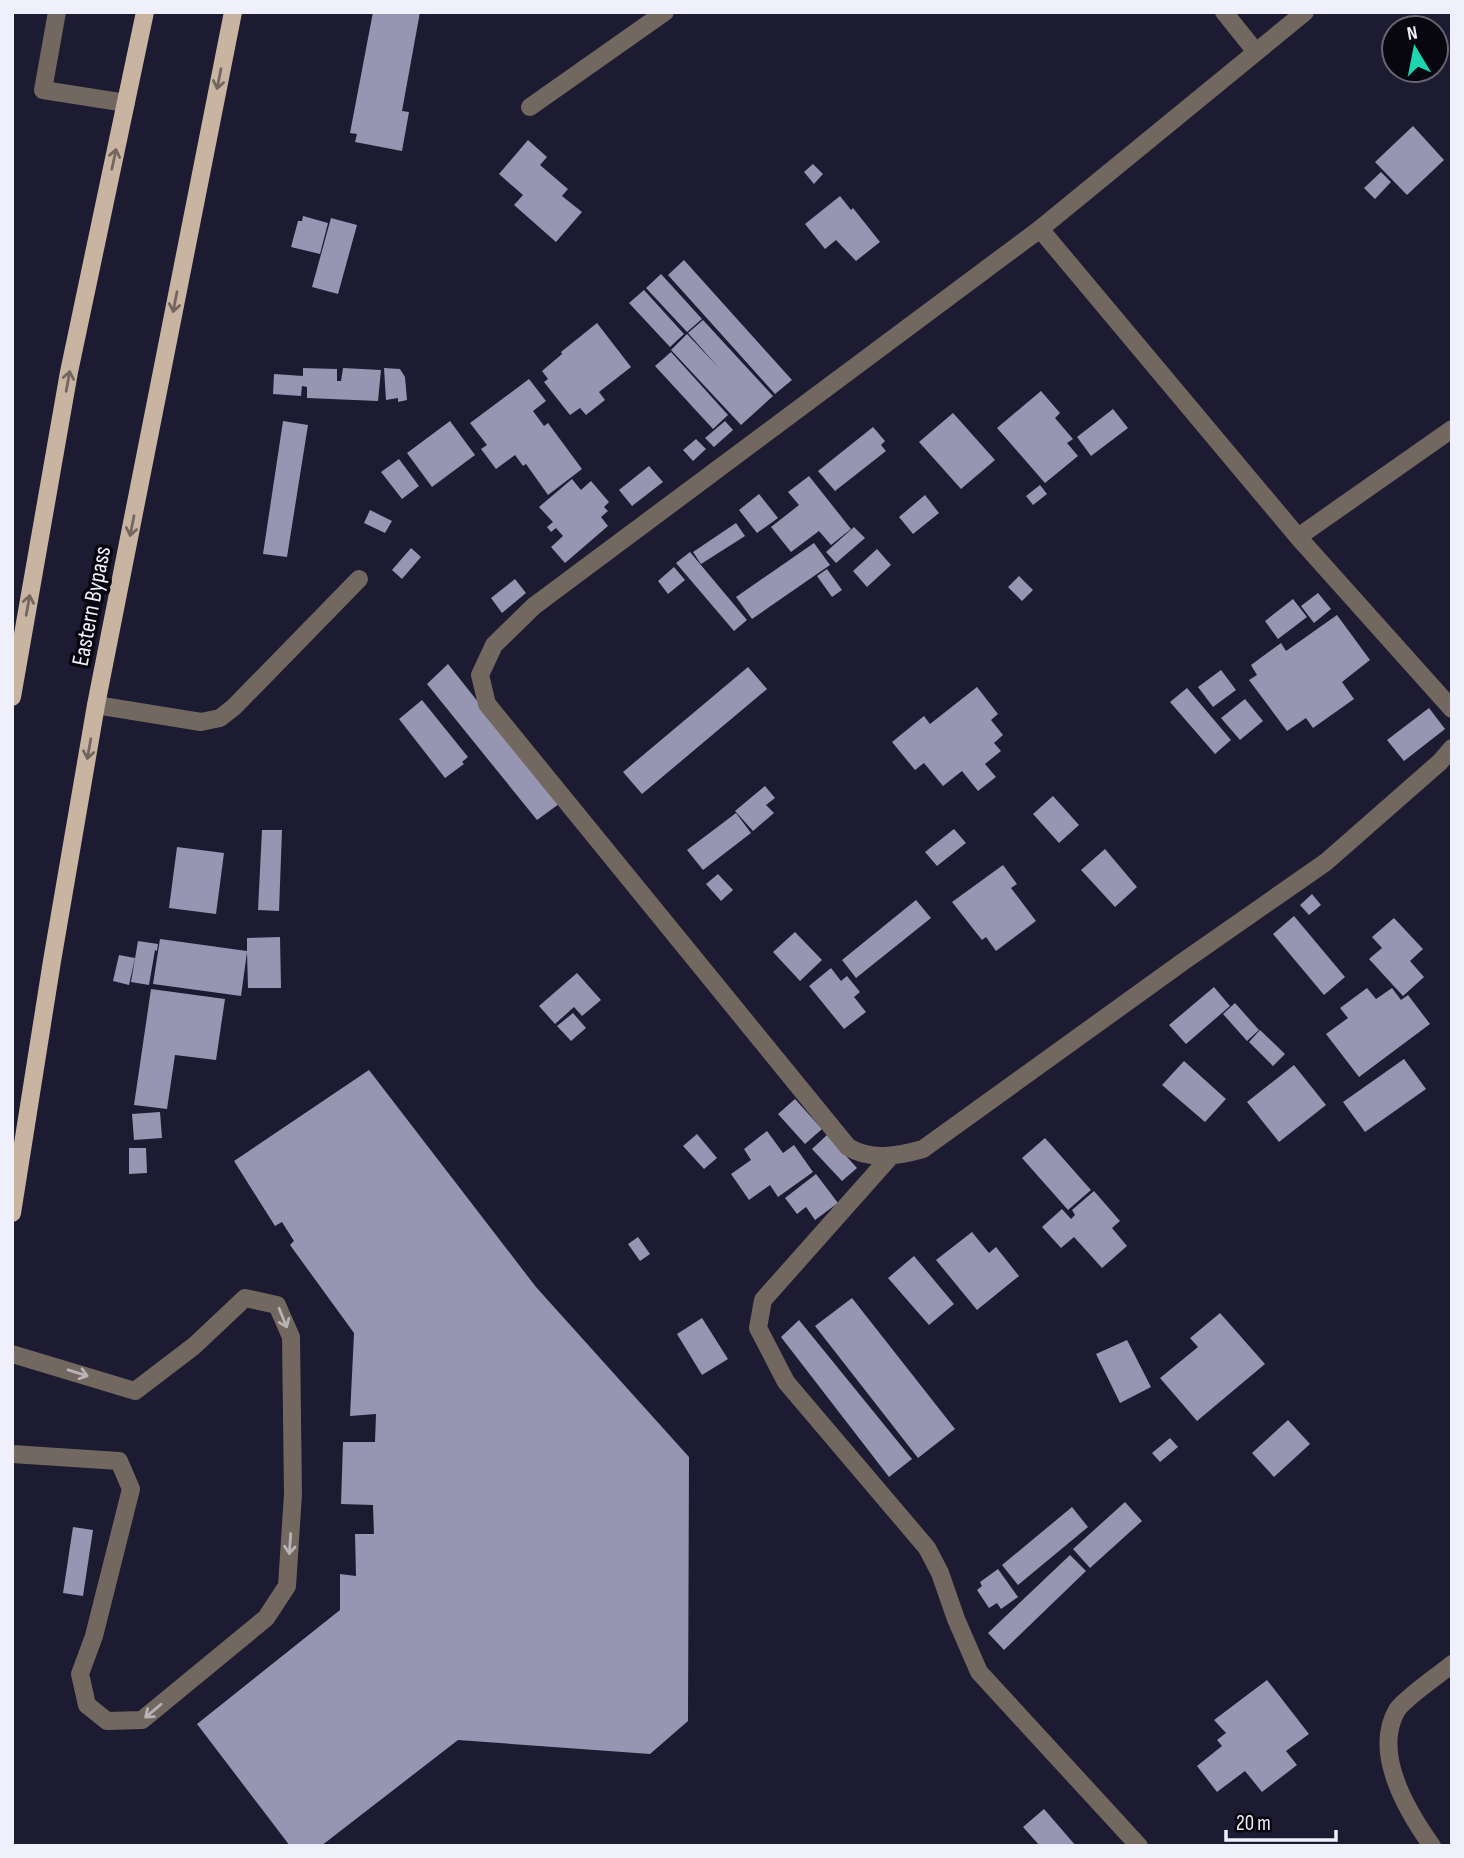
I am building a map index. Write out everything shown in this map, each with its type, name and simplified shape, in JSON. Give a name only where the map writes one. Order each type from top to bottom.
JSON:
[{"type":"main road","points":[[12,697],[69,372],[145,12]]},
{"type":"main road","name":"Eastern Bypass","points":[[12,1213],[96,705],[233,12]]},
{"type":"street","points":[[57,12],[43,90],[126,103]]},
{"type":"street","points":[[530,107],[664,12]]},
{"type":"street","points":[[1224,12],[1256,52]]},
{"type":"street","points":[[1305,12],[1040,229],[534,606],[494,645],[480,675],[487,704],[848,1147],[857,1153],[890,1157],[923,1149],[1326,862],[1440,762],[1452,748]]},
{"type":"street","points":[[1040,229],[1298,537],[1452,709]]},
{"type":"street","points":[[1298,537],[1452,429]]},
{"type":"street","points":[[96,705],[201,722],[219,718],[234,707],[359,579]]},
{"type":"street","points":[[890,1157],[763,1300],[758,1328],[786,1382],[927,1548],[940,1573],[979,1672],[1139,1846]]},
{"type":"street","points":[[12,1354],[135,1391],[194,1346],[245,1298],[277,1304],[290,1337],[293,1494],[287,1586],[266,1618],[142,1720],[107,1721],[86,1705],[80,1674],[94,1636],[131,1489],[119,1461],[12,1454]]},
{"type":"street","points":[[1432,1846],[1413,1820],[1398,1790],[1390,1758],[1390,1728],[1398,1708],[1452,1664]]},
{"type":"building","points":[[373,12],[420,12],[402,111],[409,112],[402,151],[355,142],[357,134],[350,133]]},
{"type":"building","points":[[1413,126],[1444,160],[1407,195],[1375,162]]},
{"type":"building","points":[[528,140],[547,157],[540,165],[568,189],[562,196],[582,212],[556,242],[514,205],[523,195],[499,174]]},
{"type":"building","points":[[813,164],[823,174],[814,184],[804,172]]},
{"type":"building","points":[[1381,172],[1391,182],[1375,199],[1364,188]]},
{"type":"building","points":[[840,196],[880,242],[856,261],[836,240],[825,249],[805,224]]},
{"type":"building","points":[[303,216],[328,223],[320,254],[291,247],[298,221],[302,221]]},
{"type":"building","points":[[331,218],[357,225],[338,294],[312,287]]},
{"type":"building","points":[[684,260],[792,380],[775,394],[668,275]]},
{"type":"building","points":[[661,274],[702,319],[687,332],[646,288]]},
{"type":"building","points":[[644,290],[684,334],[670,347],[629,303]]},
{"type":"building","points":[[703,320],[773,396],[741,425],[671,350],[687,334],[719,368],[688,333]]},
{"type":"building","points":[[597,323],[631,367],[599,392],[605,400],[586,415],[580,408],[570,415],[544,382],[548,379],[542,371]]},
{"type":"building","points":[[671,352],[728,415],[713,429],[655,366]]},
{"type":"building","points":[[303,368],[337,369],[337,381],[341,381],[343,368],[381,370],[378,401],[307,398],[307,387],[302,386],[301,396],[273,394],[274,374],[303,376]]},
{"type":"building","points":[[384,368],[400,369],[405,377],[407,400],[386,400]]},
{"type":"building","points":[[529,379],[546,401],[533,411],[544,426],[548,423],[582,469],[548,495],[526,464],[523,466],[515,455],[496,469],[481,449],[487,445],[470,423]]},
{"type":"building","points":[[1041,391],[1060,413],[1055,418],[1073,439],[1067,443],[1078,456],[1045,483],[997,428]]},
{"type":"building","points":[[1113,409],[1128,428],[1091,456],[1077,437]]},
{"type":"building","points":[[953,413],[995,460],[961,489],[919,442]]},
{"type":"building","points":[[283,421],[308,425],[287,557],[263,554]]},
{"type":"building","points":[[450,421],[475,455],[432,487],[407,453]]},
{"type":"building","points":[[725,421],[733,430],[714,447],[705,438]]},
{"type":"building","points":[[873,427],[885,441],[881,445],[886,451],[835,491],[818,471]]},
{"type":"building","points":[[696,439],[706,449],[693,461],[683,450]]},
{"type":"building","points":[[399,459],[419,486],[402,499],[381,472]]},
{"type":"building","points":[[649,466],[663,482],[632,506],[619,490]]},
{"type":"building","points":[[809,476],[851,529],[831,545],[819,531],[791,552],[771,527],[799,505],[788,492]]},
{"type":"building","points":[[572,479],[581,490],[591,481],[609,502],[604,507],[608,511],[601,517],[608,526],[565,563],[551,547],[563,536],[556,528],[551,532],[547,527],[553,522],[539,507]]},
{"type":"building","points":[[1040,485],[1047,494],[1033,505],[1026,496]]},
{"type":"building","points":[[759,494],[778,518],[757,533],[739,510]]},
{"type":"building","points":[[925,495],[939,513],[913,534],[899,517]]},
{"type":"building","points":[[370,510],[392,521],[385,533],[364,523]]},
{"type":"building","points":[[736,523],[745,536],[701,564],[693,552]]},
{"type":"building","points":[[854,527],[865,538],[836,563],[826,552]]},
{"type":"building","points":[[814,543],[830,565],[752,619],[736,597]]},
{"type":"building","points":[[411,548],[421,557],[402,579],[392,570]]},
{"type":"building","points":[[877,549],[891,565],[867,587],[853,571]]},
{"type":"building","points":[[690,552],[747,620],[734,631],[676,563]]},
{"type":"building","points":[[674,567],[685,580],[668,594],[658,581]]},
{"type":"building","points":[[827,569],[842,590],[832,597],[817,576]]},
{"type":"building","points":[[1019,576],[1033,590],[1022,601],[1008,587]]},
{"type":"building","points":[[515,579],[526,593],[502,613],[491,598]]},
{"type":"building","points":[[1318,593],[1331,609],[1314,623],[1301,606]]},
{"type":"building","points":[[1293,599],[1307,617],[1278,639],[1265,621]]},
{"type":"building","points":[[1337,615],[1370,660],[1342,682],[1354,699],[1313,728],[1306,718],[1287,731],[1249,680],[1257,675],[1251,665],[1281,643],[1286,651]]},
{"type":"building","points":[[448,664],[559,804],[537,820],[427,684]]},
{"type":"building","points":[[748,667],[767,689],[642,794],[623,772]]},
{"type":"building","points":[[1221,670],[1236,690],[1213,707],[1198,687]]},
{"type":"building","points":[[977,687],[998,714],[991,720],[1003,735],[994,743],[1001,751],[985,764],[996,777],[978,791],[962,771],[943,786],[924,763],[915,770],[892,742],[924,716],[930,724]]},
{"type":"building","points":[[1187,688],[1231,740],[1215,754],[1170,702]]},
{"type":"building","points":[[1245,699],[1263,721],[1240,740],[1221,718]]},
{"type":"building","points":[[422,700],[468,757],[462,762],[464,764],[445,778],[399,719]]},
{"type":"building","points":[[1429,708],[1445,729],[1404,761],[1387,740]]},
{"type":"building","points":[[765,786],[775,798],[766,805],[774,813],[753,831],[735,811]]},
{"type":"building","points":[[1053,796],[1079,825],[1059,843],[1033,814]]},
{"type":"building","points":[[736,813],[751,833],[703,870],[687,850]]},
{"type":"building","points":[[954,829],[966,843],[937,866],[925,852]]},
{"type":"building","points":[[262,830],[282,830],[279,911],[258,910]]},
{"type":"building","points":[[177,847],[224,853],[216,914],[169,908]]},
{"type":"building","points":[[1105,849],[1137,887],[1115,907],[1081,870]]},
{"type":"building","points":[[1003,865],[1017,884],[1011,888],[1036,921],[996,951],[986,937],[982,940],[952,902]]},
{"type":"building","points":[[718,874],[733,890],[721,901],[706,884]]},
{"type":"building","points":[[1312,894],[1321,905],[1309,915],[1300,905]]},
{"type":"building","points":[[916,900],[931,918],[856,978],[842,960]]},
{"type":"building","points":[[1294,916],[1345,977],[1324,995],[1273,934]]},
{"type":"building","points":[[1394,918],[1423,949],[1410,961],[1424,977],[1403,996],[1369,959],[1382,948],[1372,937]]},
{"type":"building","points":[[795,932],[822,960],[800,981],[773,952]]},
{"type":"building","points":[[280,937],[281,988],[248,988],[247,952],[241,996],[153,984],[160,939],[247,951],[247,938]]},
{"type":"building","points":[[138,941],[158,944],[149,985],[131,982]]},
{"type":"building","points":[[119,955],[135,958],[129,985],[113,981]]},
{"type":"building","points":[[831,968],[841,981],[847,976],[860,992],[854,997],[866,1012],[844,1029],[809,986]]},
{"type":"building","points":[[577,973],[601,1000],[582,1016],[574,1007],[555,1024],[539,1006]]},
{"type":"building","points":[[1214,987],[1230,1006],[1186,1044],[1169,1025]]},
{"type":"building","points":[[1367,988],[1376,999],[1392,988],[1401,1000],[1408,995],[1430,1024],[1359,1077],[1326,1034],[1348,1018],[1340,1008]]},
{"type":"building","points":[[151,989],[225,999],[216,1060],[175,1055],[167,1109],[134,1105]]},
{"type":"building","points":[[1235,1003],[1259,1030],[1247,1041],[1223,1014]]},
{"type":"building","points":[[573,1013],[586,1028],[571,1041],[557,1026]]},
{"type":"building","points":[[1260,1030],[1285,1054],[1273,1066],[1249,1042]]},
{"type":"building","points":[[1404,1059],[1426,1089],[1365,1132],[1343,1102]]},
{"type":"building","points":[[1184,1061],[1226,1099],[1205,1122],[1162,1085]]},
{"type":"building","points":[[1294,1065],[1326,1105],[1279,1142],[1247,1102]]},
{"type":"building","points":[[369,1070],[536,1287],[689,1457],[688,1721],[650,1754],[458,1740],[321,1846],[290,1846],[197,1724],[340,1610],[340,1574],[356,1576],[355,1534],[374,1534],[373,1505],[341,1504],[343,1442],[375,1442],[376,1414],[350,1416],[354,1333],[290,1245],[294,1241],[282,1222],[275,1226],[234,1161]]},
{"type":"building","points":[[795,1099],[822,1129],[805,1144],[778,1114]]},
{"type":"building","points":[[160,1112],[162,1138],[134,1140],[132,1114]]},
{"type":"building","points":[[767,1131],[783,1153],[794,1145],[813,1172],[778,1197],[770,1185],[749,1200],[731,1174],[751,1160],[744,1149]]},
{"type":"building","points":[[697,1134],[717,1158],[704,1169],[683,1146]]},
{"type":"building","points":[[827,1135],[857,1168],[842,1181],[812,1149]]},
{"type":"building","points":[[1045,1138],[1091,1190],[1068,1210],[1022,1158]]},
{"type":"building","points":[[129,1148],[146,1148],[147,1173],[129,1174]]},
{"type":"building","points":[[816,1174],[838,1203],[815,1220],[806,1207],[797,1214],[785,1198]]},
{"type":"building","points":[[1094,1191],[1120,1221],[1112,1228],[1127,1246],[1102,1268],[1074,1237],[1061,1248],[1042,1227],[1062,1209],[1071,1219],[1075,1215],[1072,1210]]},
{"type":"building","points":[[972,1232],[989,1253],[996,1247],[1019,1276],[977,1310],[936,1260]]},
{"type":"building","points":[[638,1237],[650,1254],[640,1261],[628,1244]]},
{"type":"building","points":[[914,1256],[954,1304],[929,1325],[888,1278]]},
{"type":"building","points":[[852,1298],[955,1429],[918,1458],[815,1326]]},
{"type":"building","points":[[1220,1313],[1265,1364],[1197,1421],[1160,1378],[1198,1347],[1190,1338]]},
{"type":"building","points":[[702,1318],[728,1359],[702,1375],[677,1334]]},
{"type":"building","points":[[799,1320],[912,1459],[889,1477],[781,1337]]},
{"type":"building","points":[[1127,1340],[1151,1387],[1120,1403],[1096,1354]]},
{"type":"building","points":[[1288,1420],[1310,1444],[1274,1477],[1252,1453]]},
{"type":"building","points":[[1170,1438],[1178,1447],[1160,1462],[1152,1453]]},
{"type":"building","points":[[1125,1502],[1142,1521],[1090,1568],[1073,1549]]},
{"type":"building","points":[[1072,1507],[1088,1527],[1018,1585],[1002,1565]]},
{"type":"building","points":[[73,1527],[93,1530],[83,1596],[63,1593]]},
{"type":"building","points":[[1070,1555],[1086,1571],[1004,1650],[988,1633]]},
{"type":"building","points":[[998,1569],[1018,1597],[1001,1609],[997,1603],[989,1608],[977,1590],[982,1586],[980,1582]]},
{"type":"building","points":[[1267,1680],[1309,1734],[1286,1751],[1297,1765],[1262,1792],[1245,1771],[1217,1792],[1197,1766],[1222,1746],[1217,1740],[1226,1733],[1214,1720]]},
{"type":"building","points":[[1044,1809],[1076,1846],[1040,1846],[1023,1827]]}]
